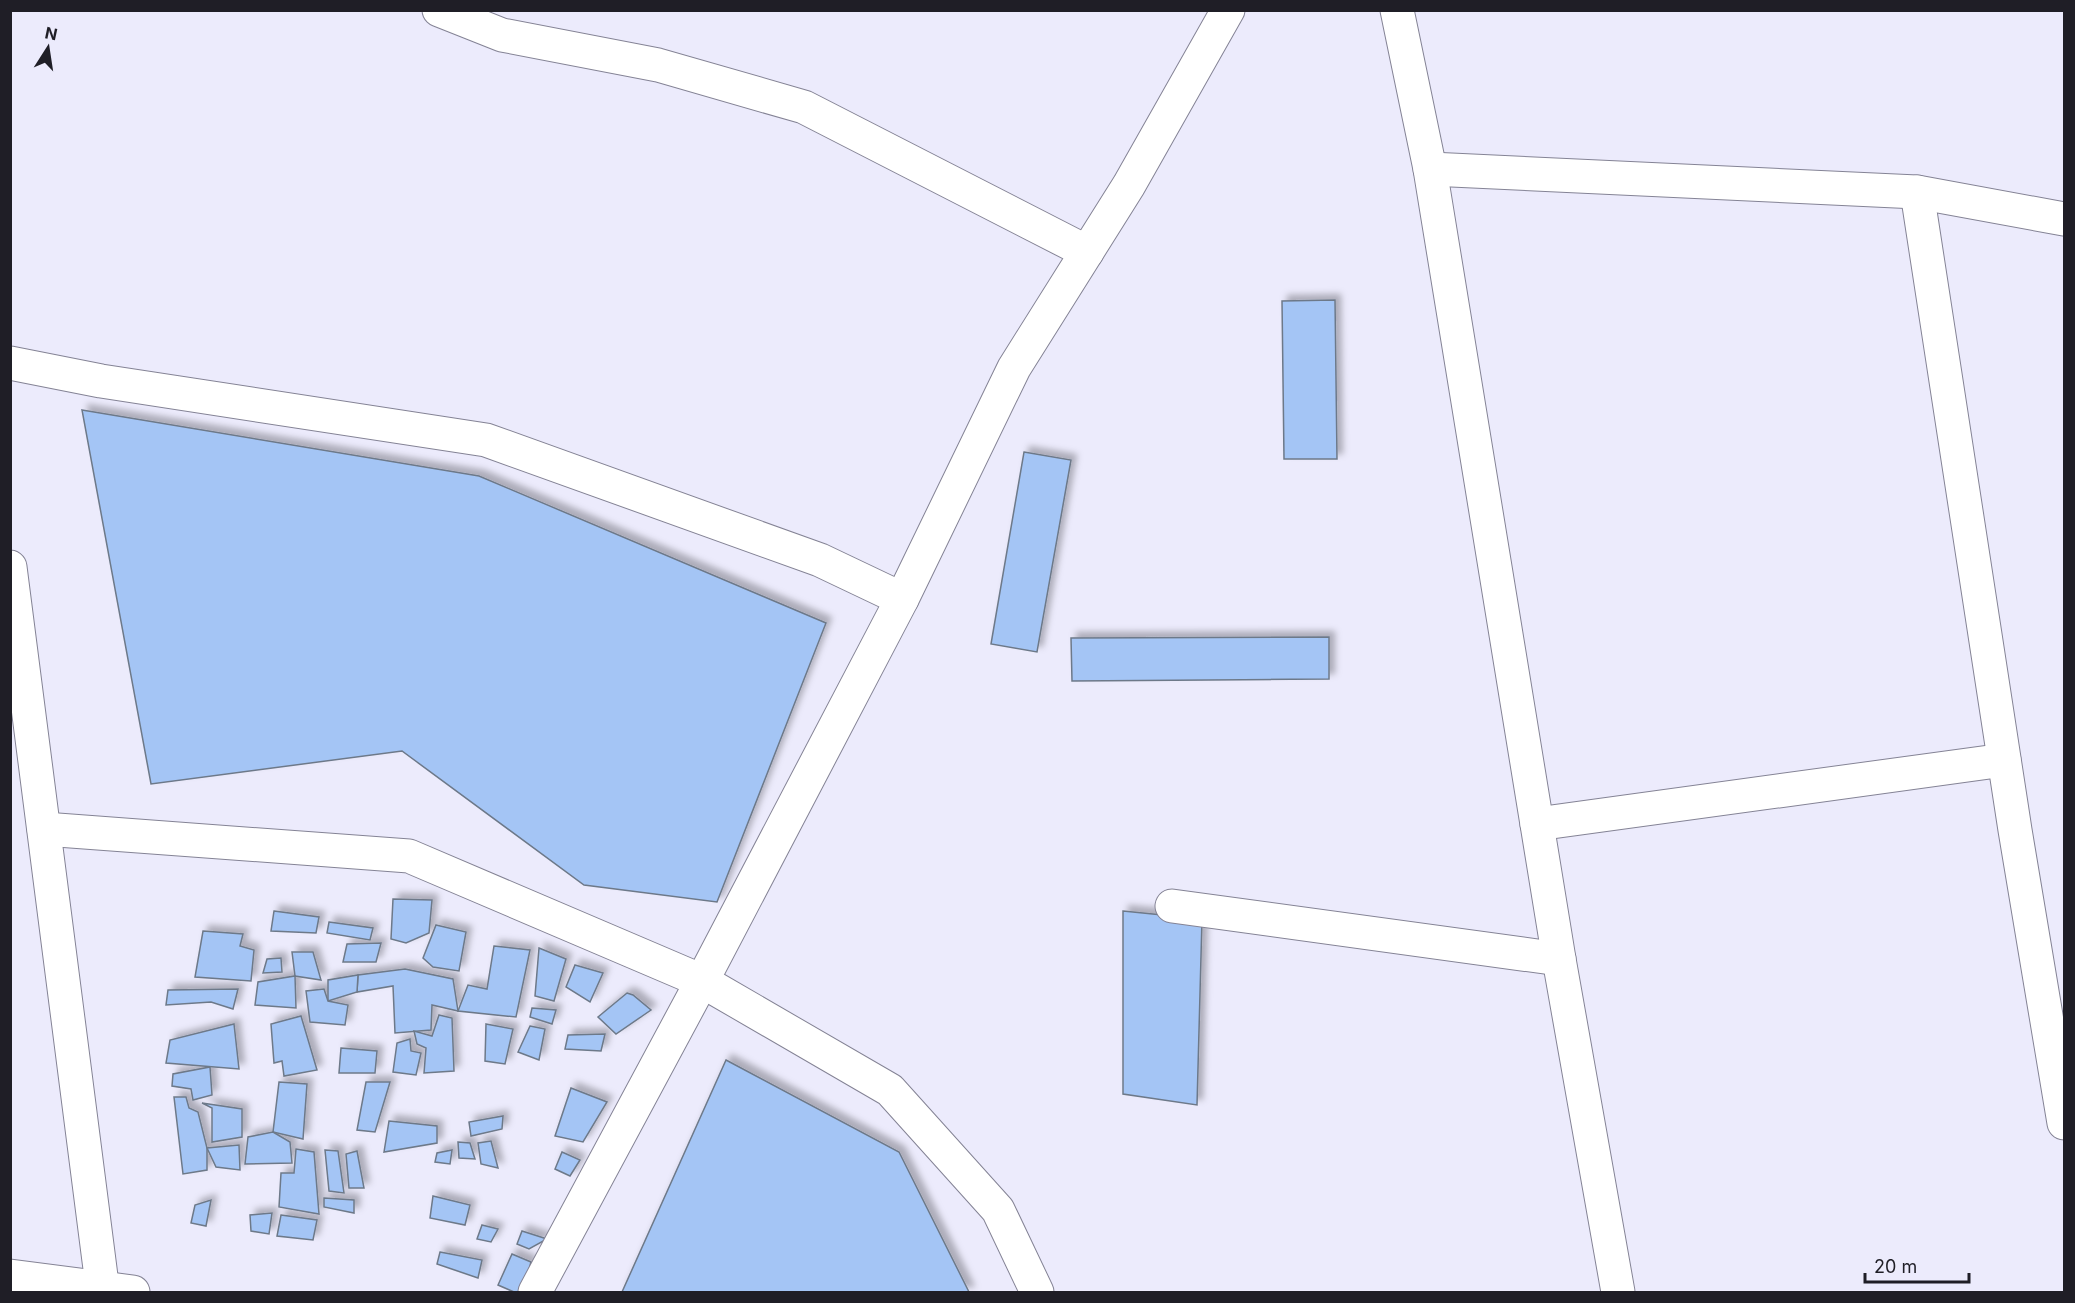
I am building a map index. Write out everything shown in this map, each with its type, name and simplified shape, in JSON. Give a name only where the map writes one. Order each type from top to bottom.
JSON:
[{"type":"street","points":[[439,10],[502,35],[658,65],[804,107],[1088,252]]},
{"type":"street","points":[[535,1293],[902,599],[1014,368],[1129,185],[1228,10]]},
{"type":"street","points":[[1396,10],[1430,169],[1559,959],[1618,1293]]},
{"type":"street","points":[[1430,169],[1917,192],[2064,219]]},
{"type":"street","points":[[1917,192],[2004,760],[2064,1123]]},
{"type":"street","points":[[10,363],[102,381],[486,440],[820,560],[902,599]]},
{"type":"street","points":[[10,567],[44,829],[113,1291],[10,1276]]},
{"type":"street","points":[[1537,824],[2004,760]]},
{"type":"street","points":[[44,829],[409,856],[702,981],[890,1090],[998,1210],[1037,1293]]},
{"type":"street","points":[[1172,906],[1559,959]]},
{"type":"building","points":[[1335,300],[1337,459],[1284,459],[1282,301]]},
{"type":"building","points":[[82,410],[479,476],[826,623],[717,902],[584,885],[402,751],[151,784]]},
{"type":"building","points":[[1024,452],[1071,460],[1037,652],[991,644]]},
{"type":"building","points":[[1329,637],[1329,679],[1072,681],[1071,638]]},
{"type":"building","points":[[393,899],[432,900],[429,933],[406,943],[391,939]]},
{"type":"building","points":[[274,911],[319,917],[316,933],[271,931]]},
{"type":"building","points":[[1123,911],[1202,919],[1197,1105],[1123,1094]]},
{"type":"building","points":[[329,922],[373,928],[370,940],[327,933]]},
{"type":"building","points":[[436,925],[466,932],[459,971],[433,967],[423,958]]},
{"type":"building","points":[[203,931],[243,934],[240,946],[254,950],[251,981],[195,977]]},
{"type":"building","points":[[381,943],[376,962],[343,962],[347,944]]},
{"type":"building","points":[[494,946],[530,950],[516,1017],[458,1011],[468,985],[487,989]]},
{"type":"building","points":[[539,948],[566,959],[554,1001],[535,996]]},
{"type":"building","points":[[292,952],[313,952],[321,980],[295,976]]},
{"type":"building","points":[[281,958],[282,972],[263,973],[267,959]]},
{"type":"building","points":[[575,965],[603,973],[590,1002],[566,987]]},
{"type":"building","points":[[405,969],[453,979],[458,1011],[432,1005],[431,1030],[395,1033],[393,986],[357,992],[358,975]]},
{"type":"building","points":[[358,975],[357,992],[328,1001],[328,980]]},
{"type":"building","points":[[295,976],[296,1008],[255,1005],[258,982]]},
{"type":"building","points":[[238,989],[233,1009],[211,1002],[166,1005],[168,990]]},
{"type":"building","points":[[324,989],[328,1001],[348,1005],[345,1025],[310,1022],[306,991]]},
{"type":"building","points":[[627,993],[633,995],[651,1010],[616,1034],[598,1017]]},
{"type":"building","points":[[532,1008],[556,1010],[552,1024],[530,1017]]},
{"type":"building","points":[[439,1015],[452,1018],[454,1071],[424,1073],[426,1048],[417,1044],[414,1031],[432,1036]]},
{"type":"building","points":[[301,1016],[317,1070],[284,1076],[282,1061],[274,1063],[271,1024]]},
{"type":"building","points":[[234,1024],[239,1069],[166,1063],[170,1040]]},
{"type":"building","points":[[486,1024],[513,1029],[505,1064],[485,1061]]},
{"type":"building","points":[[530,1026],[545,1029],[539,1060],[518,1052]]},
{"type":"building","points":[[605,1034],[601,1051],[565,1049],[568,1035]]},
{"type":"building","points":[[410,1039],[411,1051],[421,1053],[416,1075],[393,1072],[397,1043]]},
{"type":"building","points":[[341,1048],[377,1051],[375,1073],[339,1073]]},
{"type":"building","points":[[726,1060],[899,1152],[969,1292],[622,1292]]},
{"type":"building","points":[[210,1067],[212,1095],[193,1100],[191,1089],[172,1086],[173,1074]]},
{"type":"building","points":[[279,1082],[307,1084],[303,1139],[273,1132]]},
{"type":"building","points":[[366,1082],[390,1082],[375,1132],[357,1130]]},
{"type":"building","points":[[571,1088],[607,1102],[583,1142],[555,1136]]},
{"type":"building","points":[[174,1097],[186,1097],[189,1108],[198,1112],[207,1148],[207,1170],[183,1174]]},
{"type":"building","points":[[202,1103],[242,1109],[242,1137],[212,1142],[212,1108]]},
{"type":"building","points":[[503,1116],[502,1129],[471,1136],[469,1122]]},
{"type":"building","points":[[389,1121],[437,1126],[437,1143],[384,1152]]},
{"type":"building","points":[[273,1132],[290,1142],[292,1163],[245,1164],[248,1137]]},
{"type":"building","points":[[491,1141],[498,1168],[481,1164],[478,1143]]},
{"type":"building","points":[[458,1142],[470,1143],[475,1159],[459,1158]]},
{"type":"building","points":[[239,1145],[240,1170],[216,1167],[207,1148]]},
{"type":"building","points":[[296,1149],[314,1152],[319,1214],[279,1207],[281,1173],[294,1173]]},
{"type":"building","points":[[325,1150],[338,1151],[344,1193],[329,1191]]},
{"type":"building","points":[[452,1150],[450,1164],[435,1162],[437,1153]]},
{"type":"building","points":[[357,1151],[364,1188],[349,1188],[346,1154]]},
{"type":"building","points":[[562,1152],[580,1160],[570,1176],[555,1169]]},
{"type":"building","points":[[433,1196],[470,1205],[465,1225],[430,1218]]},
{"type":"building","points":[[324,1198],[354,1200],[354,1213],[324,1207]]},
{"type":"building","points":[[211,1200],[206,1226],[191,1223],[195,1205]]},
{"type":"building","points":[[272,1213],[269,1234],[251,1231],[250,1215]]},
{"type":"building","points":[[281,1215],[317,1220],[313,1240],[277,1236]]},
{"type":"building","points":[[482,1225],[498,1229],[491,1242],[477,1239]]},
{"type":"building","points":[[522,1231],[547,1239],[529,1249],[517,1244]]},
{"type":"building","points":[[440,1252],[482,1260],[478,1278],[437,1264]]},
{"type":"building","points":[[512,1254],[531,1262],[523,1292],[514,1292],[498,1285]]}]
